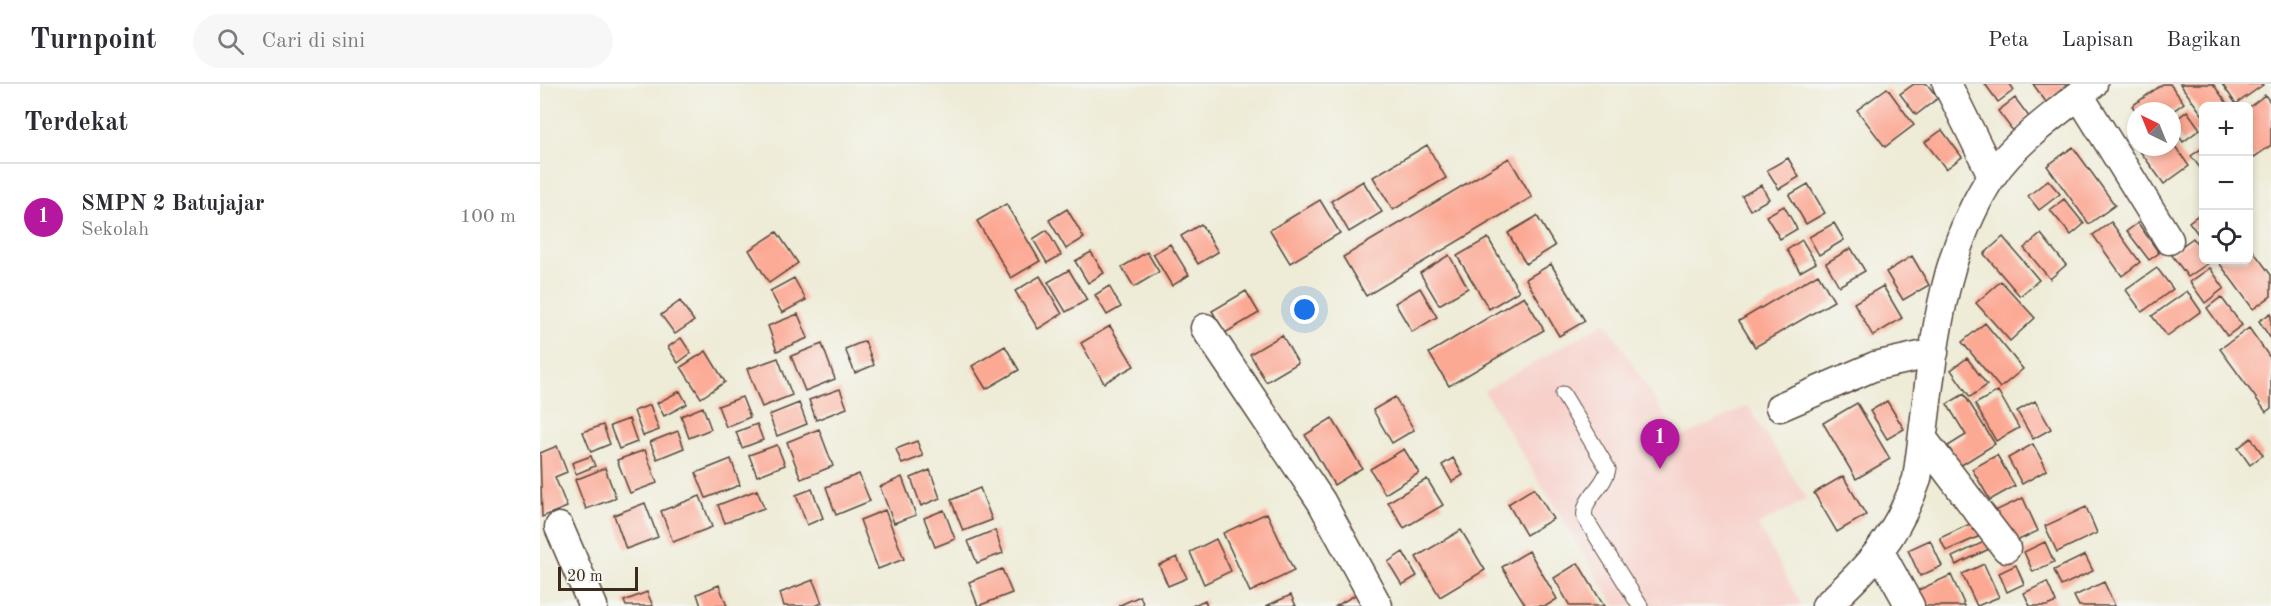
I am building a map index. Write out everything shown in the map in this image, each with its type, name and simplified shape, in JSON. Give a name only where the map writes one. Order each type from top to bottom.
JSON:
[{"type":"street","points":[[1947,84],[1992,175]]},
{"type":"street","points":[[1826,606],[1862,574],[1894,534],[1913,493],[1917,479],[1944,293],[1960,244],[1992,175],[2030,136],[2086,90],[2169,240]]},
{"type":"street","points":[[1205,328],[1321,501],[1378,606]]},
{"type":"street","points":[[1780,407],[1875,366],[1934,354]]},
{"type":"street","points":[[1923,440],[2006,548]]},
{"type":"street","points":[[559,527],[593,606]]},
{"type":"street","points":[[1880,552],[1910,606]]},
{"type":"lane","points":[[1563,394],[1608,469],[1604,481],[1585,506],[1585,518],[1640,606]]},
{"type":"shaded area","points":[[1606,322],[1679,438],[1748,406],[1807,499],[1758,525],[1802,606],[1615,606],[1484,391]]},
{"type":"building","points":[[1914,84],[1927,84],[1938,98],[1916,115],[1900,94]]},
{"type":"building","points":[[1985,84],[2010,84],[2014,90],[1998,102]]},
{"type":"building","points":[[2033,84],[2065,84],[2066,86],[2046,102]]},
{"type":"building","points":[[2163,84],[2170,84],[2184,103],[2181,105],[2181,102],[2138,102]]},
{"type":"building","points":[[2180,84],[2213,84],[2226,102],[2199,102],[2199,110]]},
{"type":"building","points":[[2222,84],[2263,85],[2239,102],[2235,102]]},
{"type":"building","points":[[1887,88],[1914,125],[1885,147],[1857,110]]},
{"type":"building","points":[[2265,95],[2271,103],[2271,145],[2253,158],[2253,156],[2253,104]]},
{"type":"building","points":[[2015,98],[2030,118],[2013,131],[1998,111]]},
{"type":"building","points":[[2187,111],[2199,128],[2183,142],[2181,139],[2181,116]]},
{"type":"building","points":[[1942,130],[1962,157],[1946,169],[1925,142]]},
{"type":"building","points":[[1427,145],[1446,178],[1393,210],[1373,177]]},
{"type":"building","points":[[2073,147],[2115,205],[2089,224],[2047,166]]},
{"type":"building","points":[[2199,150],[2199,166],[2191,156]]},
{"type":"building","points":[[2181,155],[2189,166],[2164,184],[2144,156]]},
{"type":"building","points":[[1509,158],[1532,197],[1366,296],[1343,257]]},
{"type":"building","points":[[1788,158],[1799,177],[1779,189],[1767,170]]},
{"type":"building","points":[[2048,180],[2060,194],[2039,210],[2028,196]]},
{"type":"building","points":[[1363,181],[1382,212],[1349,232],[1331,201]]},
{"type":"building","points":[[1808,184],[1825,213],[1806,224],[1789,195]]},
{"type":"building","points":[[1761,185],[1769,199],[1750,210],[1742,196]]},
{"type":"building","points":[[2064,199],[2084,224],[2071,235],[2050,210]]},
{"type":"building","points":[[1320,200],[1340,233],[1290,263],[1270,230]]},
{"type":"building","points":[[1006,204],[1040,261],[1011,278],[977,221]]},
{"type":"building","points":[[1784,206],[1797,229],[1780,239],[1766,216]]},
{"type":"building","points":[[1067,209],[1084,238],[1066,249],[1049,220]]},
{"type":"building","points":[[2199,215],[2199,235],[2189,222]]},
{"type":"building","points":[[1537,216],[1555,246],[1526,264],[1508,233]]},
{"type":"building","points":[[2111,222],[2140,262],[2122,276],[2093,235]]},
{"type":"building","points":[[1834,223],[1844,240],[1819,255],[1809,237]]},
{"type":"building","points":[[2138,223],[2159,253],[2149,260],[2127,231]]},
{"type":"building","points":[[1201,224],[1218,252],[1198,264],[1181,236]]},
{"type":"building","points":[[1047,230],[1061,255],[1047,263],[1033,239]]},
{"type":"building","points":[[777,232],[798,263],[769,283],[749,250]]},
{"type":"building","points":[[2041,234],[2066,265],[2050,279],[2024,248]]},
{"type":"building","points":[[2003,237],[2039,280],[2020,296],[1984,254]]},
{"type":"building","points":[[1488,238],[1519,291],[1489,309],[1457,256]]},
{"type":"building","points":[[2193,238],[2199,246],[2199,264],[2207,264],[2188,277],[2171,254]]},
{"type":"building","points":[[1802,240],[1816,263],[1800,272],[1787,250]]},
{"type":"building","points":[[1170,244],[1189,275],[1172,286],[1153,254]]},
{"type":"building","points":[[1851,248],[1865,271],[1839,286],[1826,263]]},
{"type":"building","points":[[2253,251],[2271,275],[2271,296],[2253,309],[2220,264],[2253,264]]},
{"type":"building","points":[[1091,252],[1104,273],[1088,283],[1075,261]]},
{"type":"building","points":[[1147,252],[1159,272],[1134,287],[1122,267]]},
{"type":"building","points":[[1449,255],[1468,288],[1439,305],[1420,273]]},
{"type":"building","points":[[1912,256],[1929,285],[1903,300],[1886,272]]},
{"type":"building","points":[[1551,264],[1585,321],[1559,336],[1526,279]]},
{"type":"building","points":[[2157,268],[2173,289],[2142,312],[2126,290]]},
{"type":"building","points":[[2210,268],[2224,288],[2205,303],[2190,282]]},
{"type":"building","points":[[1069,270],[1087,300],[1066,312],[1048,282]]},
{"type":"building","points":[[1818,274],[1834,301],[1755,347],[1739,321]]},
{"type":"building","points":[[1040,276],[1062,314],[1038,329],[1015,291]]},
{"type":"building","points":[[794,278],[806,300],[782,313],[770,291]]},
{"type":"building","points":[[2001,281],[2035,318],[2010,341],[1976,303]]},
{"type":"building","points":[[1109,286],[1121,307],[1107,315],[1095,295]]},
{"type":"building","points":[[1883,286],[1902,318],[1873,336],[1854,303]]},
{"type":"building","points":[[1420,288],[1437,317],[1412,332],[1395,303]]},
{"type":"building","points":[[1246,291],[1259,313],[1225,333],[1212,311]]},
{"type":"building","points":[[2187,291],[2201,311],[2167,336],[2152,316]]},
{"type":"building","points":[[1524,296],[1544,330],[1449,386],[1429,353]]},
{"type":"building","points":[[2221,297],[2242,325],[2227,336],[2207,308]]},
{"type":"building","points":[[680,301],[694,321],[675,334],[661,315]]},
{"type":"building","points":[[2271,313],[2271,339],[2259,321]]},
{"type":"building","points":[[798,314],[808,338],[777,351],[768,326]]},
{"type":"building","points":[[1985,323],[2023,369],[2000,388],[1962,342]]},
{"type":"building","points":[[1110,326],[1134,366],[1104,383],[1081,343]]},
{"type":"building","points":[[2249,328],[2271,359],[2271,408],[2266,412],[2220,349]]},
{"type":"building","points":[[1282,335],[1298,363],[1266,382],[1250,354]]},
{"type":"building","points":[[681,338],[691,353],[678,363],[668,347]]},
{"type":"building","points":[[865,341],[874,365],[855,373],[845,349]]},
{"type":"building","points":[[822,344],[835,379],[805,391],[791,356]]},
{"type":"building","points":[[1005,346],[1019,370],[986,389],[972,366]]},
{"type":"building","points":[[706,351],[725,382],[701,398],[681,367]]},
{"type":"building","points":[[778,358],[792,395],[762,407],[747,369]]},
{"type":"building","points":[[1967,358],[1987,385],[1970,397],[1951,370]]},
{"type":"building","points":[[840,389],[847,408],[816,420],[809,400]]},
{"type":"building","points":[[680,391],[687,404],[664,416],[657,403]]},
{"type":"building","points":[[1998,391],[2019,428],[1996,441],[1975,404]]},
{"type":"building","points":[[1964,394],[1995,444],[1960,466],[1948,446],[1966,435],[1947,404]]},
{"type":"building","points":[[742,397],[750,417],[726,427],[718,406]]},
{"type":"building","points":[[1395,397],[1414,430],[1392,443],[1373,410]]},
{"type":"building","points":[[1887,401],[1904,429],[1887,439],[1870,411]]},
{"type":"building","points":[[2035,401],[2051,429],[2033,439],[2017,411]]},
{"type":"building","points":[[799,403],[807,424],[777,436],[769,415]]},
{"type":"building","points":[[1857,403],[1890,459],[1856,479],[1823,423]]},
{"type":"building","points":[[650,405],[659,430],[643,436],[634,411]]},
{"type":"building","points":[[703,407],[711,429],[689,438],[681,416]]},
{"type":"building","points":[[1332,418],[1362,468],[1334,485],[1305,435]]},
{"type":"building","points":[[629,419],[637,442],[619,449],[610,426]]},
{"type":"building","points":[[757,424],[763,440],[742,448],[736,432]]},
{"type":"building","points":[[603,425],[610,444],[591,452],[583,432]]},
{"type":"building","points":[[819,429],[833,466],[801,479],[787,442]]},
{"type":"building","points":[[678,431],[684,448],[657,459],[650,442]]},
{"type":"building","points":[[2251,438],[2263,455],[2250,465],[2238,448]]},
{"type":"building","points":[[917,441],[923,456],[902,464],[896,449]]},
{"type":"building","points":[[2033,444],[2047,470],[2022,484],[2008,458]]},
{"type":"building","points":[[777,445],[785,465],[757,476],[749,455]]},
{"type":"building","points":[[557,446],[567,472],[555,477],[567,507],[542,517],[540,453]]},
{"type":"building","points":[[1404,449],[1419,473],[1385,494],[1370,469]]},
{"type":"building","points":[[645,450],[657,483],[630,493],[617,460]]},
{"type":"building","points":[[1997,455],[2015,486],[1990,500],[1972,469]]},
{"type":"building","points":[[591,456],[595,466],[576,474],[572,463]]},
{"type":"building","points":[[1453,458],[1463,475],[1452,482],[1442,465]]},
{"type":"building","points":[[731,459],[740,485],[706,498],[696,473]]},
{"type":"building","points":[[605,468],[616,498],[586,509],[575,480]]},
{"type":"building","points":[[930,470],[940,498],[921,506],[911,478]]},
{"type":"building","points":[[859,474],[870,501],[836,515],[826,487]]},
{"type":"building","points":[[1843,476],[1866,515],[1837,532],[1814,493]]},
{"type":"building","points":[[902,477],[916,515],[894,523],[880,487]]},
{"type":"building","points":[[1427,479],[1443,505],[1404,528],[1388,502]]},
{"type":"building","points":[[980,488],[992,520],[963,531],[951,500]]},
{"type":"building","points":[[1534,488],[1553,519],[1526,535],[1508,504]]},
{"type":"building","points":[[812,489],[823,518],[807,525],[796,495]]},
{"type":"building","points":[[757,490],[764,508],[725,523],[718,505]]},
{"type":"building","points":[[700,496],[712,527],[673,542],[661,511]]},
{"type":"building","points":[[2023,498],[2038,531],[2010,544],[1995,511]]},
{"type":"building","points":[[645,503],[658,537],[626,549],[614,515]]},
{"type":"building","points":[[2086,507],[2097,533],[2057,552],[2045,526]]},
{"type":"building","points":[[885,510],[904,559],[878,569],[860,520]]},
{"type":"building","points":[[944,510],[955,539],[935,547],[924,518]]},
{"type":"building","points":[[1267,513],[1294,571],[1250,592],[1223,533]]},
{"type":"building","points":[[1974,522],[1980,536],[1946,551],[1940,538]]},
{"type":"building","points":[[995,530],[1003,553],[977,563],[968,541]]},
{"type":"building","points":[[1461,530],[1485,570],[1440,597],[1416,557]]},
{"type":"building","points":[[1216,539],[1231,571],[1204,584],[1190,552]]},
{"type":"building","points":[[1930,540],[1942,566],[1920,576],[1908,550]]},
{"type":"building","points":[[1988,540],[1991,548],[1956,565],[1952,557]]},
{"type":"building","points":[[2045,542],[2054,562],[2033,572],[2024,552]]},
{"type":"building","points":[[1529,551],[1557,599],[1546,606],[1526,606],[1502,567]]},
{"type":"building","points":[[1403,552],[1417,576],[1402,585],[1388,562]]},
{"type":"building","points":[[2085,555],[2093,571],[2061,586],[2054,570]]},
{"type":"building","points":[[1177,557],[1187,578],[1168,586],[1159,565]]},
{"type":"building","points":[[1578,563],[1604,606],[1570,606],[1554,578]]},
{"type":"building","points":[[1984,564],[1999,597],[1977,606],[1962,574]]},
{"type":"building","points":[[2016,565],[2024,584],[2007,592],[1999,573]]},
{"type":"building","points":[[1002,569],[1012,593],[978,606],[969,582]]},
{"type":"building","points":[[1951,575],[1965,606],[1918,606],[1912,593]]},
{"type":"building","points":[[813,580],[822,603],[815,606],[784,606],[780,593]]},
{"type":"building","points":[[2047,582],[2056,602],[2047,606],[2030,606],[2024,593]]},
{"type":"building","points":[[2104,582],[2115,606],[2079,606],[2074,596]]},
{"type":"building","points":[[719,585],[727,606],[701,606],[697,594]]},
{"type":"building","points":[[1365,589],[1375,606],[1336,606]]},
{"type":"building","points":[[647,592],[653,606],[626,606],[624,601]]},
{"type":"building","points":[[1291,595],[1296,606],[1266,606]]},
{"type":"building","points":[[1140,596],[1144,606],[1118,606]]},
{"type":"building","points":[[1205,600],[1207,606],[1192,606]]},
{"type":"place","name":"SMPN 2 Batujajar","points":[[1660,469]]}]
